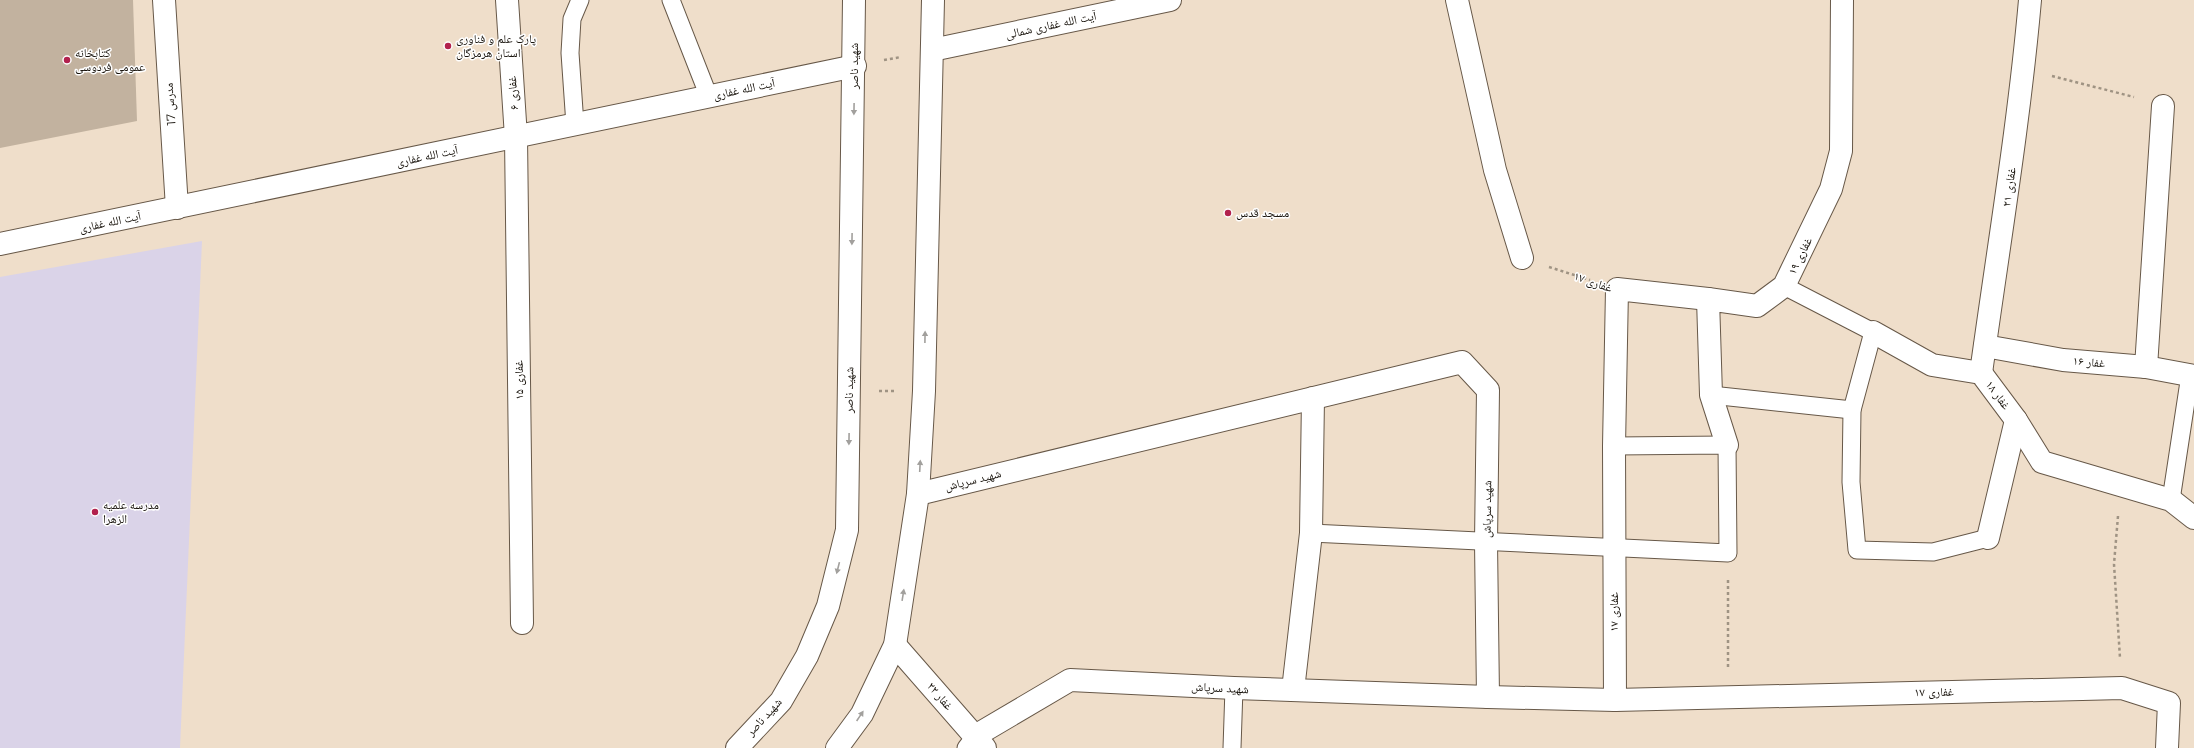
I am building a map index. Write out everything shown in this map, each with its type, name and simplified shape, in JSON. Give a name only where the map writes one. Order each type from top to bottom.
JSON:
[{"type":"street","name":"مدرس 17","points":[[164,0],[177,208]]},
{"type":"street","name":"غفاری ۶","points":[[507,0],[516,137]]},
{"type":"street","name":"شهید ناصر","points":[[737,748],[781,701],[806,656],[828,606],[847,530],[855,66],[854,0]]},
{"type":"street","points":[[837,748],[862,714],[895,645],[918,494],[924,391],[933,0]]},
{"type":"street","name":"آیت الله غفاری شمالی","points":[[932,50],[1170,0]]},
{"type":"street","points":[[1457,0],[1495,170],[1522,258]]},
{"type":"street","name":"غفاری ۱۹","points":[[1617,289],[1757,306],[1784,286],[1831,189],[1841,151],[1842,0]]},
{"type":"street","name":"غفاری ۲۱","points":[[1981,374],[2007,201],[2024,68],[2030,0]]},
{"type":"street","name":"آیت الله غفاری","points":[[0,244],[855,66]]},
{"type":"street","points":[[2146,367],[2163,106]]},
{"type":"street","name":"غفاری ۱۵","points":[[516,137],[522,623]]},
{"type":"street","name":"غفاری ۱۷","points":[[1617,289],[1614,446],[1615,700],[2122,688],[2169,703],[2167,748]]},
{"type":"street","points":[[1708,299],[1711,395],[1727,444]]},
{"type":"street","name":"غفار ۱۸","points":[[1873,332],[1932,365],[1981,374],[2016,420],[2042,462],[2171,500],[2194,518]]},
{"type":"street","name":"غفار ۱۶","points":[[1985,346],[2063,360],[2146,367],[2192,376]]},
{"type":"street","name":"شهید سرپاش","points":[[918,494],[1462,362],[1488,390],[1486,542],[1488,697],[1234,688],[1070,680],[975,744]]},
{"type":"street","points":[[1293,690],[1311,533],[1313,398]]},
{"type":"street","points":[[1988,538],[2016,420]]},
{"type":"street","name":"غفار ۲۲","points":[[895,645],[975,744]]},
{"type":"street","points":[[1488,697],[1615,700]]},
{"type":"lane","points":[[576,125],[570,53],[572,20],[580,0]]},
{"type":"lane","points":[[671,0],[709,97]]},
{"type":"lane","name":"غفار ۱۸","points":[[1784,286],[1873,332]]},
{"type":"lane","points":[[1873,332],[1852,410],[1851,482],[1857,550],[1933,552],[1988,538]]},
{"type":"lane","points":[[2171,500],[2192,376]]},
{"type":"lane","points":[[1711,395],[1852,410]]},
{"type":"lane","points":[[1311,533],[1728,553],[1727,444],[1614,446]]},
{"type":"lane","points":[[1232,748],[1234,688]]},
{"type":"path","points":[[855,66],[932,50]]},
{"type":"path","points":[[2024,68],[2163,106]]},
{"type":"path","name":"غفاری ۱۷","points":[[1522,258],[1617,289]]},
{"type":"path","points":[[849,390],[924,391]]},
{"type":"path","points":[[2120,485],[2114,564],[2122,688]]},
{"type":"path","points":[[1728,553],[1728,697]]},
{"type":"shaded area","name":"مدرسه علمیه الزهرا","points":[[202,241],[180,748],[0,748],[0,277]]},
{"type":"building","name":"کتابخانه عمومی فردوسی","points":[[0,0],[133,0],[137,121],[0,148]]},
{"type":"place","name":"پارک علم و فناوری استان هرمزگان","points":[[448,46]]},
{"type":"place","name":"کتابخانه عمومی فردوسی","points":[[67,60]]},
{"type":"place","name":"مسجد قدس","points":[[1228,213]]},
{"type":"place","name":"مدرسه علمیه الزهرا","points":[[95,512]]}]
